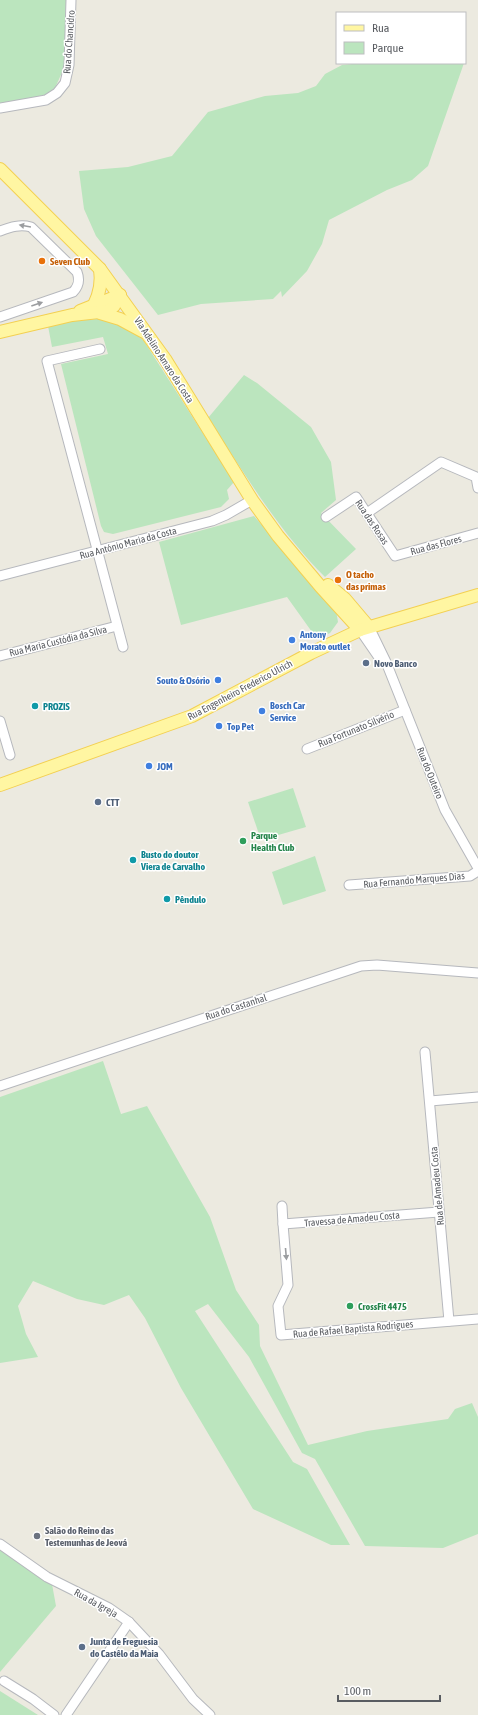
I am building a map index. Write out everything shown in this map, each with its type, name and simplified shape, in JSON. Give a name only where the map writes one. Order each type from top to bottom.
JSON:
[{"type":"main road","name":"Via Adelino Amaro da Costa","points":[[0,169],[100,269],[150,337],[179,381],[252,500],[278,536],[344,613],[365,629]]},
{"type":"main road","points":[[97,309],[102,280],[100,269]]},
{"type":"main road","points":[[0,332],[97,309],[108,311],[114,306],[120,295]]},
{"type":"main road","points":[[97,309],[138,327],[150,337]]},
{"type":"main road","name":"Via Adelino Amaro da Costa","points":[[306,569],[345,599],[365,629]]},
{"type":"main road","name":"Rua Engenheiro Frederico Ulrich","points":[[0,785],[192,716],[311,653],[365,629],[478,594]]},
{"type":"main road","points":[[344,613],[344,638]]},
{"type":"street","name":"Rua do Chancidro","points":[[0,108],[46,100],[57,93],[65,83],[69,65],[71,0]]},
{"type":"street","points":[[0,231],[18,225],[31,227],[76,272],[79,281],[73,292],[0,317]]},
{"type":"street","points":[[100,349],[47,361],[123,647]]},
{"type":"street","points":[[367,513],[441,462],[476,477],[478,488]]},
{"type":"street","name":"Rua das Rosas","points":[[326,517],[356,497],[395,556]]},
{"type":"street","name":"Rua António Maria da Costa","points":[[0,576],[212,521],[252,500]]},
{"type":"street","name":"Rua das Flores","points":[[395,556],[478,533]]},
{"type":"street","name":"Rua Maria Custódia da Silva","points":[[0,656],[117,626]]},
{"type":"street","name":"Rua do Outeiro","points":[[365,629],[386,662],[445,810],[478,870]]},
{"type":"street","name":"Rua Fortunato Silvério","points":[[307,749],[404,710]]},
{"type":"street","points":[[0,721],[10,755]]},
{"type":"street","name":"Rua Fernando Marques Dias","points":[[350,885],[470,876],[478,870]]},
{"type":"street","name":"Rua do Castanhal","points":[[0,1086],[361,966],[377,964],[478,973]]},
{"type":"street","name":"Rua de Amadeu Costa","points":[[425,1052],[449,1321]]},
{"type":"street","points":[[430,1101],[478,1097]]},
{"type":"street","points":[[282,1206],[283,1224]]},
{"type":"street","name":"Travessa de Amadeu Costa","points":[[283,1224],[439,1212]]},
{"type":"street","name":"Rua de Rafael Baptista Rodrigues","points":[[283,1224],[288,1285],[278,1306],[281,1335],[478,1319]]},
{"type":"street","name":"Rua da Igreja","points":[[0,1544],[47,1577],[109,1608],[129,1622],[159,1654],[193,1699],[210,1715]]},
{"type":"street","points":[[66,1715],[129,1622]]},
{"type":"street","points":[[4,1681],[33,1699],[54,1715]]},
{"type":"green space","points":[[0,0],[66,0],[64,68],[55,88],[43,96],[0,103]]},
{"type":"green space","points":[[464,64],[428,166],[412,180],[387,190],[329,220],[322,244],[307,271],[282,297],[281,291],[273,299],[201,304],[158,315],[96,236],[84,209],[79,171],[128,167],[172,156],[208,112],[265,96],[298,93],[316,86],[325,74],[342,65]]},
{"type":"green space","points":[[98,319],[111,322],[122,327],[144,341],[234,482],[227,490],[229,499],[221,507],[113,534],[104,532],[101,526],[61,364],[108,354],[103,337],[52,347],[48,326],[72,321]]},
{"type":"green space","points":[[244,375],[257,383],[311,427],[331,462],[336,500],[321,513],[356,549],[325,577],[277,521],[248,480],[208,418]]},
{"type":"green space","points":[[254,516],[336,610],[338,622],[330,633],[317,639],[287,597],[181,625],[159,542]]},
{"type":"green space","points":[[293,788],[306,827],[261,840],[248,802]]},
{"type":"green space","points":[[315,856],[326,891],[283,905],[272,872]]},
{"type":"green space","points":[[103,1061],[121,1114],[147,1106],[210,1217],[236,1290],[259,1325],[260,1346],[308,1445],[367,1431],[448,1419],[455,1409],[472,1403],[478,1417],[478,1534],[443,1548],[365,1546],[315,1459],[302,1453],[249,1357],[208,1304],[195,1311],[293,1462],[307,1469],[350,1545],[331,1545],[253,1509],[181,1388],[145,1318],[129,1295],[104,1305],[77,1299],[33,1281],[18,1306],[26,1334],[38,1357],[0,1363],[0,1097]]},
{"type":"green space","points":[[0,1549],[52,1584],[56,1606],[0,1672]]},
{"type":"green space","points":[[0,1691],[38,1715],[0,1715]]},
{"type":"place","name":"Seven Club","points":[[42,261]]},
{"type":"place","name":"O tacho das primas","points":[[338,580]]},
{"type":"place","name":"Antony Morato outlet","points":[[292,640]]},
{"type":"place","name":"Novo Banco","points":[[366,663]]},
{"type":"place","name":"Souto & Osório","points":[[218,680]]},
{"type":"place","name":"PROZIS","points":[[35,706]]},
{"type":"place","name":"Bosch Car Service","points":[[262,711]]},
{"type":"place","name":"Top Pet","points":[[219,726]]},
{"type":"place","name":"JOM","points":[[149,766]]},
{"type":"place","name":"CTT","points":[[98,802]]},
{"type":"place","name":"Parque Health Club","points":[[243,841]]},
{"type":"place","name":"Busto do doutor Viera de Carvalho","points":[[133,860]]},
{"type":"place","name":"Pêndulo","points":[[167,899]]},
{"type":"place","name":"CrossFit 4475","points":[[350,1306]]},
{"type":"place","name":"Salão do Reino das Testemunhas de Jeová","points":[[37,1536]]},
{"type":"place","name":"Junta de Freguesia do Castêlo da Maia","points":[[82,1647]]}]
